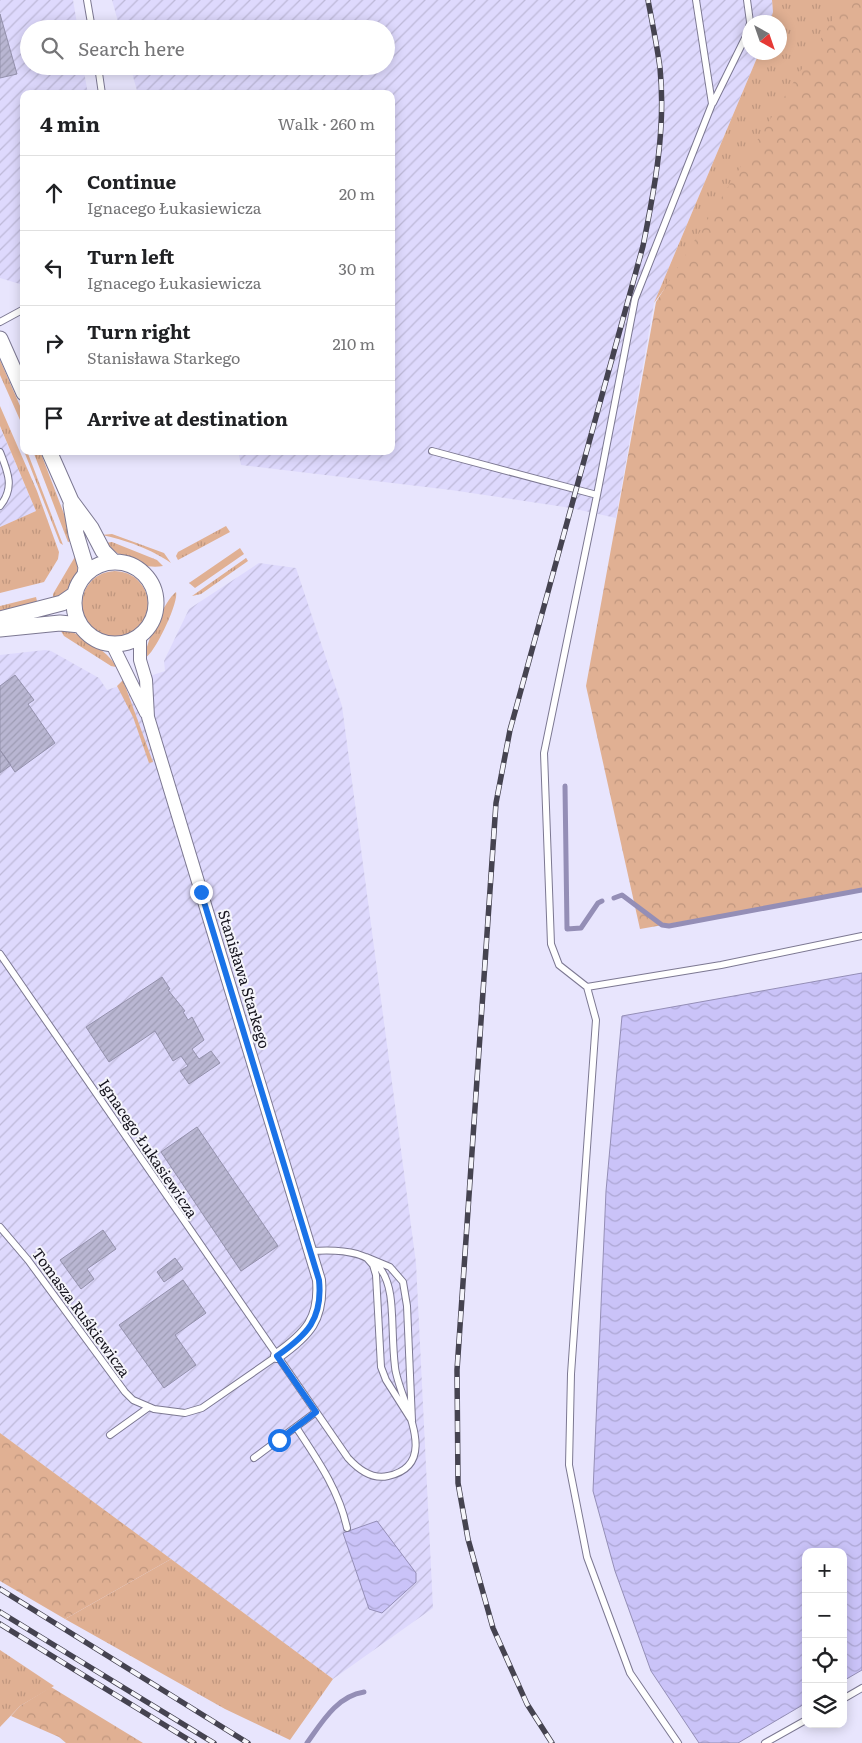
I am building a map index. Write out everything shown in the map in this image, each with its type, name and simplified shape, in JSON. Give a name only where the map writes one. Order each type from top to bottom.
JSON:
[{"type":"street","points":[[0,339],[20,384]]},
{"type":"street","points":[[51,455],[71,501],[91,528],[103,551],[114,562],[137,569],[152,586],[156,601],[155,614],[149,626],[140,636],[127,643],[112,644],[99,642],[88,635],[80,624],[74,609],[75,594],[85,575],[86,567],[76,534],[71,501]]},
{"type":"street","points":[[85,575],[98,566],[114,562]]},
{"type":"street","points":[[0,619],[62,603],[75,594]]},
{"type":"street","points":[[0,629],[60,622],[80,624]]},
{"type":"street","points":[[140,636],[140,660],[146,680],[148,717]]},
{"type":"street","points":[[112,644],[148,717]]},
{"type":"street","name":"Stanisława Starkego","points":[[148,717],[311,1250],[320,1294],[316,1314],[304,1335],[277,1356]]},
{"type":"lane","points":[[88,0],[91,20]]},
{"type":"lane","points":[[696,0],[712,104]]},
{"type":"lane","points":[[747,0],[749,15]]},
{"type":"lane","points":[[678,1743],[630,1673],[587,1557],[569,1465],[571,1374],[596,1020],[587,987],[559,965],[551,944],[544,753],[635,299],[712,104],[742,44]]},
{"type":"lane","points":[[99,75],[101,90]]},
{"type":"lane","points":[[0,322],[20,311]]},
{"type":"lane","points":[[432,451],[597,494]]},
{"type":"lane","points":[[0,452],[10,481],[9,492],[0,506]]},
{"type":"lane","points":[[587,987],[721,965],[862,936]]},
{"type":"lane","name":"Ignacego Łukasiewicza","points":[[0,954],[277,1356],[356,1466],[374,1476],[386,1477],[397,1473],[413,1458],[416,1448],[412,1421]]},
{"type":"lane","name":"Tomasza Ruśkiewicza","points":[[0,1227],[34,1268],[125,1392],[133,1400],[149,1407],[175,1414],[186,1413],[202,1408],[277,1356]]},
{"type":"lane","points":[[311,1250],[347,1250],[390,1267],[403,1282],[406,1295],[412,1421]]},
{"type":"lane","points":[[366,1257],[373,1265],[376,1275],[381,1367],[386,1380],[412,1421]]},
{"type":"lane","points":[[366,1257],[384,1274],[391,1290],[395,1370],[412,1421]]},
{"type":"lane","points":[[110,1435],[149,1407]]},
{"type":"lane","points":[[254,1458],[316,1412]]},
{"type":"lane","points":[[296,1427],[330,1482],[338,1498],[347,1528]]},
{"type":"lane","points":[[847,1697],[862,1688]]},
{"type":"lane","points":[[765,1743],[802,1722]]},
{"type":"shaded area","points":[[0,0],[73,0],[76,20],[20,20],[20,75],[85,75],[87,90],[20,90],[20,284],[0,278]]},
{"type":"shaded area","points":[[112,0],[772,0],[772,15],[742,15],[742,60],[756,60],[654,303],[616,518],[571,508],[451,490],[241,465],[239,455],[395,455],[395,90],[137,90],[133,75],[395,75],[395,20],[118,20]]},
{"type":"shaded area","points":[[0,427],[36,511],[0,527]]},
{"type":"shaded area","points":[[259,563],[296,568],[342,706],[416,1263],[433,1608],[333,1679],[0,1433],[0,655],[51,651],[99,678],[107,690],[165,671],[164,661],[189,609]]},
{"type":"green space","points":[[772,0],[862,0],[862,20],[654,303],[756,60],[787,60],[787,15],[772,15]]},
{"type":"green space","points":[[845,0],[862,0],[862,890],[640,929],[586,686],[656,302]]},
{"type":"green space","points":[[0,360],[20,406],[20,420],[0,375]]},
{"type":"green space","points":[[0,406],[37,491],[59,552],[58,559],[44,582],[0,593],[0,527],[36,511],[0,426]]},
{"type":"green space","points":[[26,455],[29,455],[63,545],[60,543]]},
{"type":"green space","points":[[35,455],[42,455],[74,540],[68,542]]},
{"type":"green space","points":[[226,526],[230,532],[178,560],[176,556],[178,552]]},
{"type":"green space","points":[[112,534],[164,553],[171,563],[138,546],[101,535]]},
{"type":"green space","points":[[112,542],[157,560],[163,566],[147,566],[132,561],[117,553],[105,543]]},
{"type":"green space","points":[[240,548],[244,554],[195,588],[189,583]]},
{"type":"green space","points":[[76,555],[77,570],[74,582],[53,601],[53,594]]},
{"type":"green space","points":[[246,558],[248,561],[201,594],[192,596]]},
{"type":"green space","points":[[115,571],[128,573],[138,581],[146,591],[148,604],[146,617],[138,627],[128,635],[115,637],[102,635],[92,627],[84,617],[82,604],[84,591],[92,581],[102,573]]},
{"type":"green space","points":[[176,592],[174,606],[165,627],[154,647],[145,658],[148,643],[156,623]]},
{"type":"green space","points":[[36,597],[38,605],[0,613],[0,606]]},
{"type":"green space","points":[[59,628],[82,637],[100,649],[116,667],[111,666],[64,636]]},
{"type":"green space","points":[[123,680],[153,762],[149,763],[133,717],[117,686]]},
{"type":"green space","points":[[0,1433],[171,1559],[65,1619],[0,1581]]},
{"type":"green space","points":[[171,1559],[333,1679],[290,1740],[225,1709],[65,1619]]},
{"type":"green space","points":[[0,1650],[54,1686],[20,1706],[0,1727]]},
{"type":"green space","points":[[51,1687],[143,1743],[66,1743],[59,1737],[11,1716],[20,1706]]},
{"type":"water","points":[[862,973],[862,1670],[847,1679],[847,1548],[802,1548],[802,1705],[738,1743],[699,1743],[651,1671],[615,1571],[593,1491],[606,1191],[622,1016]]},
{"type":"water","points":[[377,1521],[416,1573],[416,1582],[382,1613],[369,1609],[343,1533]]},
{"type":"building","points":[[0,14],[17,74],[0,78]]},
{"type":"building","points":[[15,675],[34,700],[28,704],[55,743],[15,772],[0,750],[0,686]]},
{"type":"building","points":[[0,750],[11,765],[0,773]]},
{"type":"building","points":[[162,977],[170,989],[168,990],[185,1011],[183,1012],[188,1020],[192,1017],[204,1040],[192,1049],[199,1059],[211,1051],[220,1063],[189,1084],[180,1071],[188,1066],[181,1056],[173,1061],[155,1031],[109,1062],[86,1027]]},
{"type":"building","points":[[197,1127],[278,1246],[241,1271],[161,1152]]},
{"type":"building","points":[[103,1230],[116,1249],[87,1269],[94,1279],[81,1289],[60,1260]]},
{"type":"building","points":[[175,1258],[183,1269],[164,1282],[157,1272]]},
{"type":"building","points":[[183,1280],[206,1313],[175,1335],[196,1365],[164,1388],[119,1325]]},
{"type":"waterway","points":[[565,786],[567,929],[581,928],[598,903],[602,901]]},
{"type":"waterway","points":[[614,898],[622,895],[662,925],[669,926],[862,890]]},
{"type":"waterway","points":[[307,1743],[338,1704],[354,1694],[364,1692]]},
{"type":"railway","points":[[552,1743],[527,1704],[493,1628],[468,1539],[458,1483],[457,1370],[496,803],[510,730],[643,246],[655,180],[662,113],[660,68],[648,0]]},
{"type":"railway","points":[[0,1589],[248,1743]]},
{"type":"railway","points":[[0,1612],[214,1743]]},
{"type":"railway","points":[[0,1624],[194,1743]]},
{"type":"route","points":[[201,892],[319,1280],[319,1304],[312,1325],[304,1335],[277,1356],[316,1412],[279,1440]]}]
